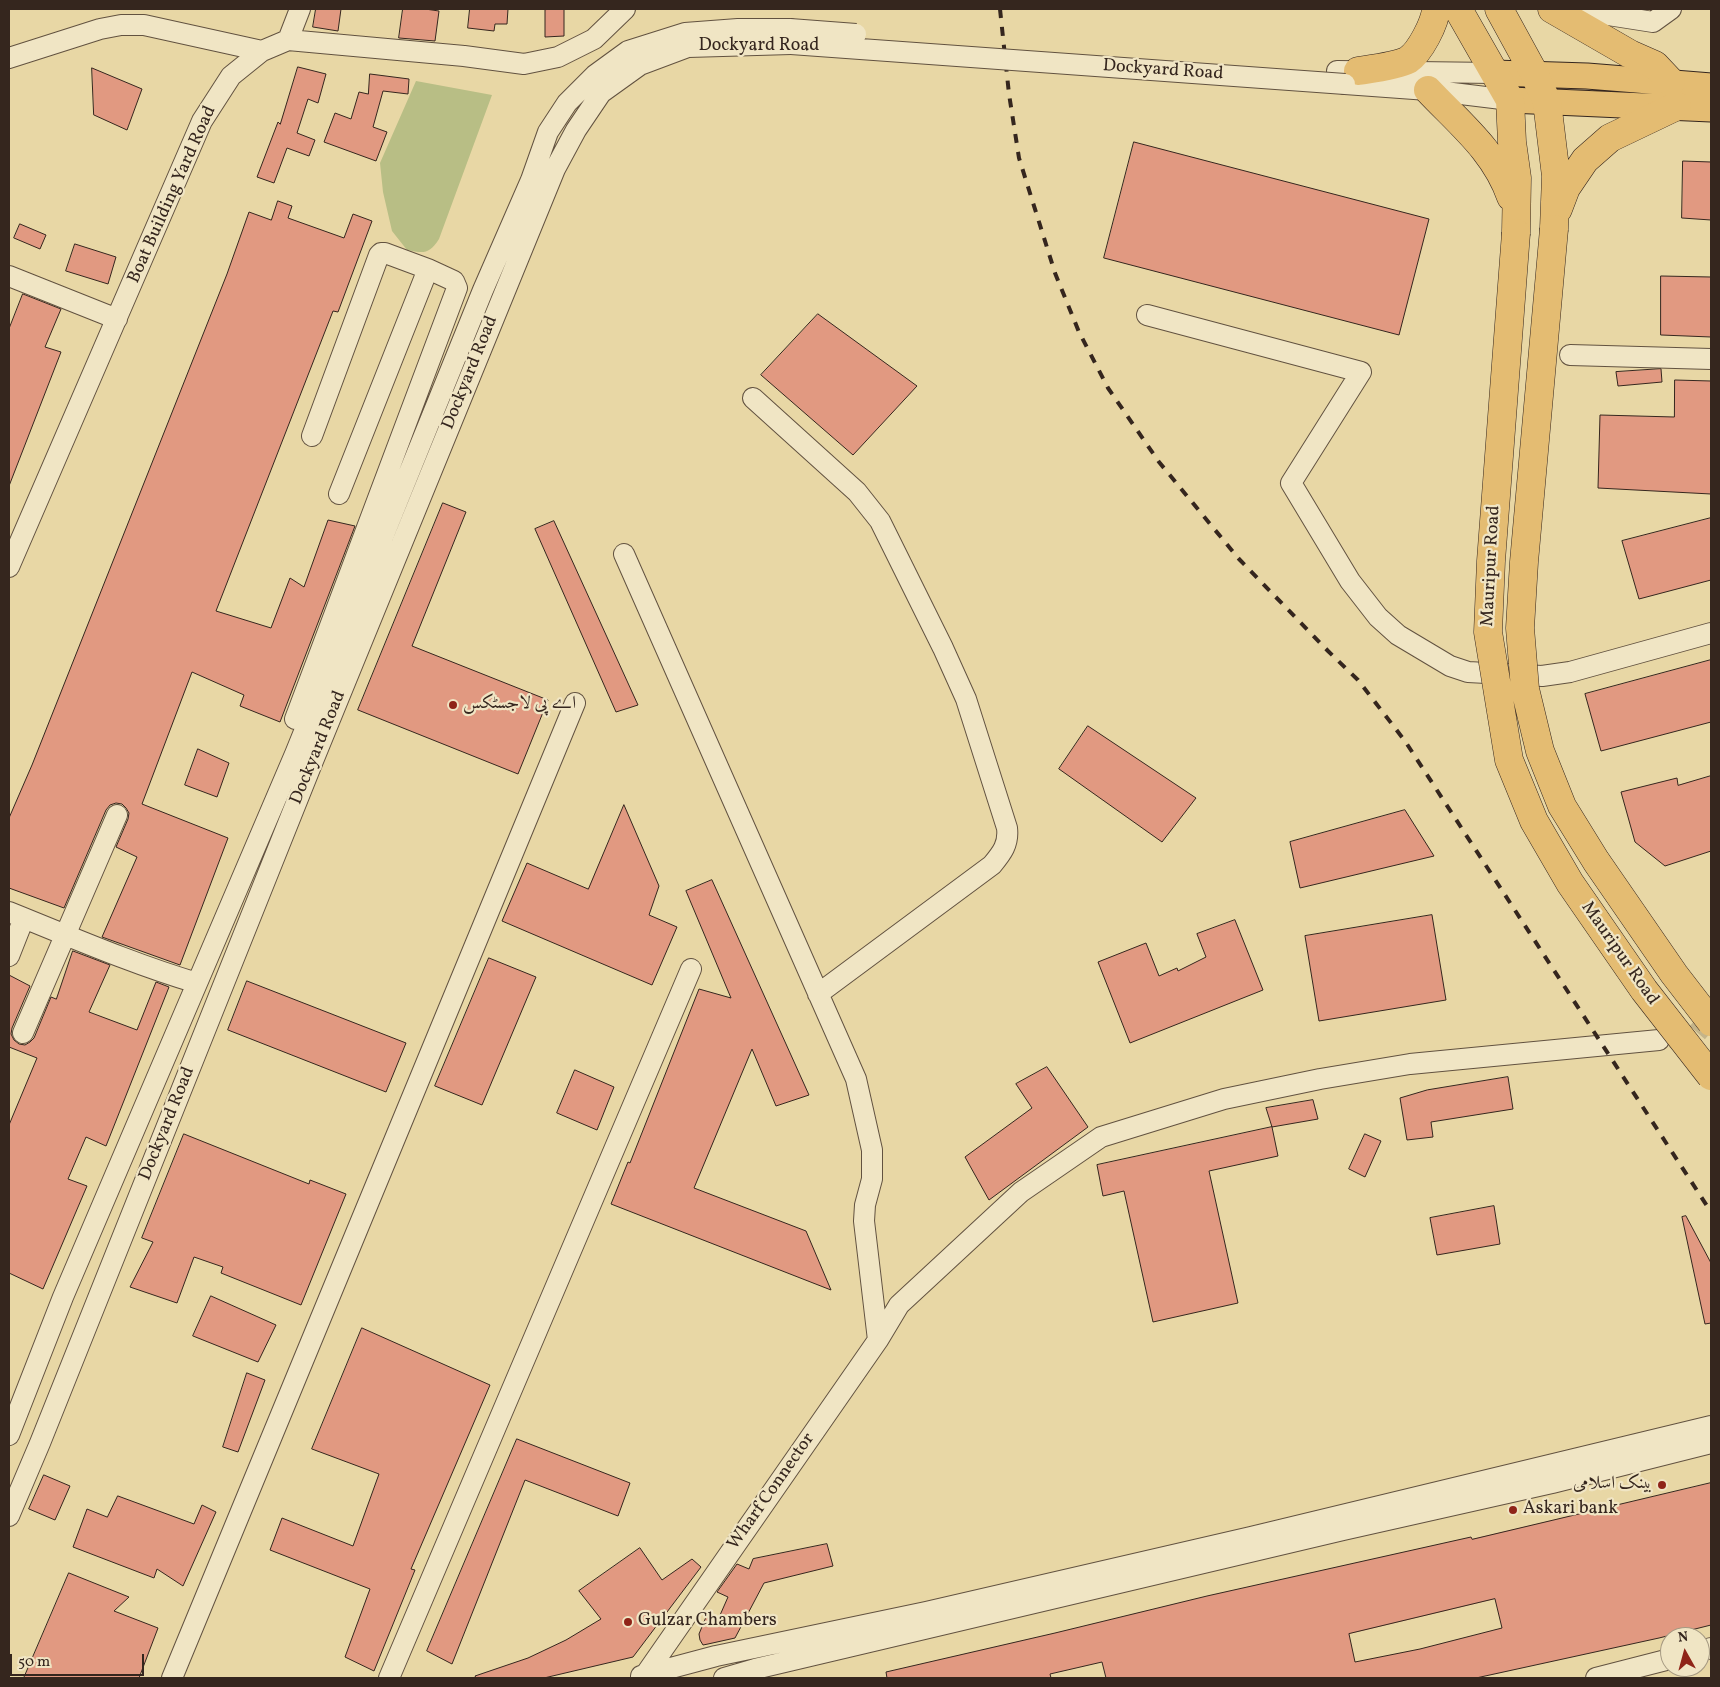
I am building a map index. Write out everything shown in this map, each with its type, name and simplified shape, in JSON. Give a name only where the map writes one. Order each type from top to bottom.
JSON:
[{"type":"highway","points":[[1347,76],[1408,60],[1426,39],[1436,15],[1436,9]]},
{"type":"highway","name":"Mauripur Road","points":[[1458,9],[1510,100],[1512,142],[1517,178],[1516,228],[1491,561],[1488,632],[1509,760],[1534,821],[1570,883],[1644,990],[1711,1076]]},
{"type":"highway","name":"Mauripur Road","points":[[1499,9],[1547,102],[1556,176],[1554,225],[1523,571],[1520,628],[1525,689],[1540,751],[1562,806],[1596,861],[1674,974],[1711,1022]]},
{"type":"highway","points":[[1552,9],[1630,54],[1655,65],[1674,94],[1610,138],[1585,160],[1566,188],[1554,225]]},
{"type":"highway","points":[[1428,90],[1455,119],[1479,140],[1498,166],[1511,196],[1516,228]]},
{"type":"main road","points":[[1494,73],[1534,74],[1674,94],[1711,109]]},
{"type":"main road","points":[[1510,100],[1547,102],[1674,94],[1711,86]]},
{"type":"street","points":[[288,40],[300,9]]},
{"type":"street","name":"Boat Building Yard Road","points":[[9,567],[202,121],[231,76],[262,51],[288,40],[464,56],[524,64],[558,57],[594,39],[625,9]]},
{"type":"street","points":[[1600,11],[1653,22],[1671,9]]},
{"type":"street","points":[[9,58],[100,29],[121,25],[144,25],[262,51]]},
{"type":"street","name":"Dockyard Road","points":[[9,1435],[64,1297],[294,754],[483,290],[531,180],[548,132],[567,103],[594,75],[628,51],[685,33],[738,29],[790,29],[1347,76],[1428,90],[1510,100]]},
{"type":"street","name":"Dockyard Road","points":[[9,1516],[44,1434],[313,761],[555,169],[576,130],[601,94],[640,65],[688,47],[791,44],[1347,76],[1494,73]]},
{"type":"street","points":[[282,783],[281,753],[458,288],[454,281],[385,253],[379,255],[312,436]]},
{"type":"street","points":[[339,494],[428,270]]},
{"type":"street","points":[[9,276],[117,319]]},
{"type":"street","points":[[1147,315],[1361,372],[1291,483],[1350,581],[1378,617],[1398,635],[1450,666],[1468,672],[1542,676],[1570,672],[1711,633]]},
{"type":"street","points":[[1570,355],[1711,359]]},
{"type":"street","points":[[753,398],[857,492],[880,521],[966,699],[1007,828],[1008,838],[1004,851],[992,865],[818,994]]},
{"type":"street","points":[[624,554],[860,1091],[872,1150],[872,1179],[865,1205],[864,1221],[878,1340]]},
{"type":"street","points":[[172,1678],[575,703]]},
{"type":"street","points":[[23,1033],[117,815]]},
{"type":"street","points":[[9,956],[16,915],[64,936],[198,984]]},
{"type":"street","points":[[389,1678],[691,968]]},
{"type":"street","name":"Wharf Connector","points":[[641,1677],[878,1340],[899,1305],[1021,1192],[1101,1136],[1224,1099],[1320,1079],[1410,1064],[1659,1040]]},
{"type":"street","points":[[641,1677],[716,1656],[926,1612],[1250,1537],[1711,1426]]},
{"type":"street","points":[[724,1678],[755,1669],[1324,1534],[1552,1483],[1711,1443]]},
{"type":"street","points":[[1596,1678],[1660,1662]]},
{"type":"green space","points":[[416,81],[492,95],[439,239],[432,248],[425,252],[407,250],[392,231],[383,192],[380,163]]},
{"type":"building","points":[[316,9],[341,9],[338,31],[313,27]]},
{"type":"building","points":[[403,9],[439,11],[435,41],[399,38]]},
{"type":"building","points":[[470,9],[508,9],[507,24],[495,24],[494,31],[468,28]]},
{"type":"building","points":[[564,9],[564,36],[545,37],[545,10]]},
{"type":"building","points":[[298,67],[326,74],[318,103],[308,99],[297,133],[315,140],[309,156],[287,148],[274,183],[257,177],[278,122],[280,124]]},
{"type":"building","points":[[92,68],[142,89],[127,130],[94,115]]},
{"type":"building","points":[[370,74],[409,79],[408,94],[383,91],[373,127],[387,132],[376,161],[324,142],[335,113],[351,119],[359,92],[368,94]]},
{"type":"building","points":[[1134,142],[1429,219],[1399,335],[1104,258]]},
{"type":"building","points":[[1683,161],[1711,162],[1711,220],[1682,218]]},
{"type":"building","points":[[278,201],[292,206],[288,218],[344,238],[353,214],[372,221],[338,312],[333,311],[216,611],[271,628],[290,578],[304,587],[328,520],[355,526],[280,722],[240,706],[244,695],[192,672],[142,804],[228,838],[180,965],[102,937],[137,857],[116,847],[129,813],[122,804],[110,805],[106,810],[64,908],[9,888],[9,818],[32,765],[227,274],[249,212],[271,220]]},
{"type":"building","points":[[20,224],[46,235],[40,249],[14,238]]},
{"type":"building","points":[[75,244],[116,257],[108,284],[66,271]]},
{"type":"building","points":[[1661,276],[1711,277],[1711,337],[1661,335]]},
{"type":"building","points":[[23,294],[61,309],[45,347],[61,352],[9,486],[9,329]]},
{"type":"building","points":[[818,314],[917,386],[853,455],[761,375]]},
{"type":"building","points":[[1661,369],[1662,382],[1618,386],[1616,372]]},
{"type":"building","points":[[1675,380],[1711,381],[1711,494],[1598,488],[1600,415],[1674,417]]},
{"type":"building","name":"اے پی لاجسٹکس","points":[[443,503],[466,512],[412,646],[548,700],[518,774],[358,710]]},
{"type":"building","points":[[1711,518],[1711,580],[1639,599],[1622,541]]},
{"type":"building","points":[[554,521],[638,705],[616,712],[535,529]]},
{"type":"building","points":[[1711,660],[1711,722],[1601,751],[1585,694]]},
{"type":"building","points":[[1088,726],[1196,798],[1162,842],[1059,769]]},
{"type":"building","points":[[198,749],[229,763],[217,797],[185,785]]},
{"type":"building","points":[[1711,776],[1711,851],[1665,866],[1635,842],[1621,792],[1677,778],[1678,785]]},
{"type":"building","points":[[624,805],[659,886],[649,915],[677,927],[652,985],[502,921],[527,863],[588,889]]},
{"type":"building","points":[[1405,810],[1434,856],[1300,888],[1290,842]]},
{"type":"building","points":[[712,880],[809,1095],[776,1106],[752,1049],[694,1188],[806,1231],[831,1290],[611,1204],[628,1162],[630,1163],[699,989],[731,998],[686,891]]},
{"type":"building","points":[[1432,915],[1446,1000],[1319,1021],[1305,936]]},
{"type":"building","points":[[1235,920],[1263,990],[1130,1043],[1098,962],[1146,943],[1159,976],[1177,968],[1178,971],[1206,957],[1197,934]]},
{"type":"building","points":[[73,951],[110,965],[89,1012],[137,1030],[156,982],[169,987],[106,1146],[86,1137],[68,1179],[87,1186],[43,1289],[9,1273],[9,1125],[37,1058],[9,1047],[9,975],[30,986],[11,1034],[19,1044],[25,1045],[34,1038],[51,997],[56,999]]},
{"type":"building","points":[[489,958],[536,977],[482,1105],[435,1086]]},
{"type":"building","points":[[247,981],[406,1043],[386,1092],[228,1030]]},
{"type":"building","points":[[1047,1067],[1088,1127],[989,1200],[965,1157],[1032,1108],[1016,1084]]},
{"type":"building","points":[[575,1070],[614,1087],[597,1130],[557,1113]]},
{"type":"building","points":[[1508,1077],[1513,1109],[1431,1122],[1433,1137],[1407,1140],[1400,1098],[1427,1090]]},
{"type":"building","points":[[1313,1100],[1318,1119],[1272,1127],[1266,1108]]},
{"type":"building","points":[[1272,1127],[1278,1156],[1209,1171],[1238,1303],[1153,1322],[1124,1191],[1103,1196],[1097,1165]]},
{"type":"building","points":[[184,1134],[309,1184],[310,1180],[346,1194],[301,1305],[221,1273],[223,1267],[194,1257],[177,1303],[130,1287],[153,1242],[142,1238]]},
{"type":"building","points":[[1365,1134],[1381,1141],[1365,1177],[1349,1169]]},
{"type":"building","points":[[1494,1206],[1500,1244],[1437,1255],[1430,1218]]},
{"type":"building","points":[[1686,1216],[1711,1263],[1711,1323],[1705,1324],[1682,1217]]},
{"type":"building","points":[[211,1296],[276,1325],[258,1362],[193,1336]]},
{"type":"building","points":[[362,1328],[490,1385],[411,1569],[415,1570],[374,1671],[345,1657],[370,1589],[270,1550],[282,1518],[353,1546],[379,1474],[312,1449]]},
{"type":"building","points":[[247,1373],[265,1380],[238,1452],[223,1447]]},
{"type":"building","points":[[517,1439],[630,1483],[618,1516],[525,1480],[452,1664],[427,1651]]},
{"type":"building","points":[[44,1475],[70,1486],[55,1520],[29,1509]]},
{"type":"building","points":[[1711,1483],[1711,1625],[1703,1627],[1660,1627],[1660,1638],[1476,1678],[1106,1678],[1102,1662],[1050,1674],[1051,1678],[887,1678],[886,1672],[1207,1596],[1471,1537],[1472,1539]],"holes":[[[1495,1599],[1502,1628],[1420,1649],[1355,1662],[1349,1634]]]},
{"type":"building","points":[[118,1496],[194,1524],[202,1505],[216,1512],[183,1586],[157,1569],[154,1578],[73,1547],[87,1509],[107,1517]]},
{"type":"building","points":[[827,1544],[833,1566],[764,1583],[735,1638],[703,1645],[699,1634],[706,1617],[717,1622],[728,1597],[717,1592],[737,1564],[749,1569],[753,1559]]},
{"type":"building","name":"Gulzar Chambers","points":[[640,1548],[662,1580],[692,1559],[701,1567],[633,1657],[544,1678],[476,1678],[475,1676],[528,1658],[566,1640],[601,1619],[579,1591]]},
{"type":"building","points":[[69,1573],[129,1597],[114,1611],[158,1628],[139,1678],[24,1678]]},
{"type":"tunnel","points":[[1668,1038],[1697,1033],[1711,1017]]},
{"type":"railway","points":[[1000,9],[1009,94],[1019,158],[1055,273],[1079,332],[1108,388],[1159,462],[1239,559],[1358,680],[1405,741],[1711,1212]]},
{"type":"place","name":"اے پی لاجسٹکس","points":[[453,705]]},
{"type":"place","name":"بینک اسلامی","points":[[1662,1485]]},
{"type":"place","name":"Askari bank","points":[[1513,1510]]},
{"type":"place","name":"Gulzar Chambers","points":[[628,1622]]}]
